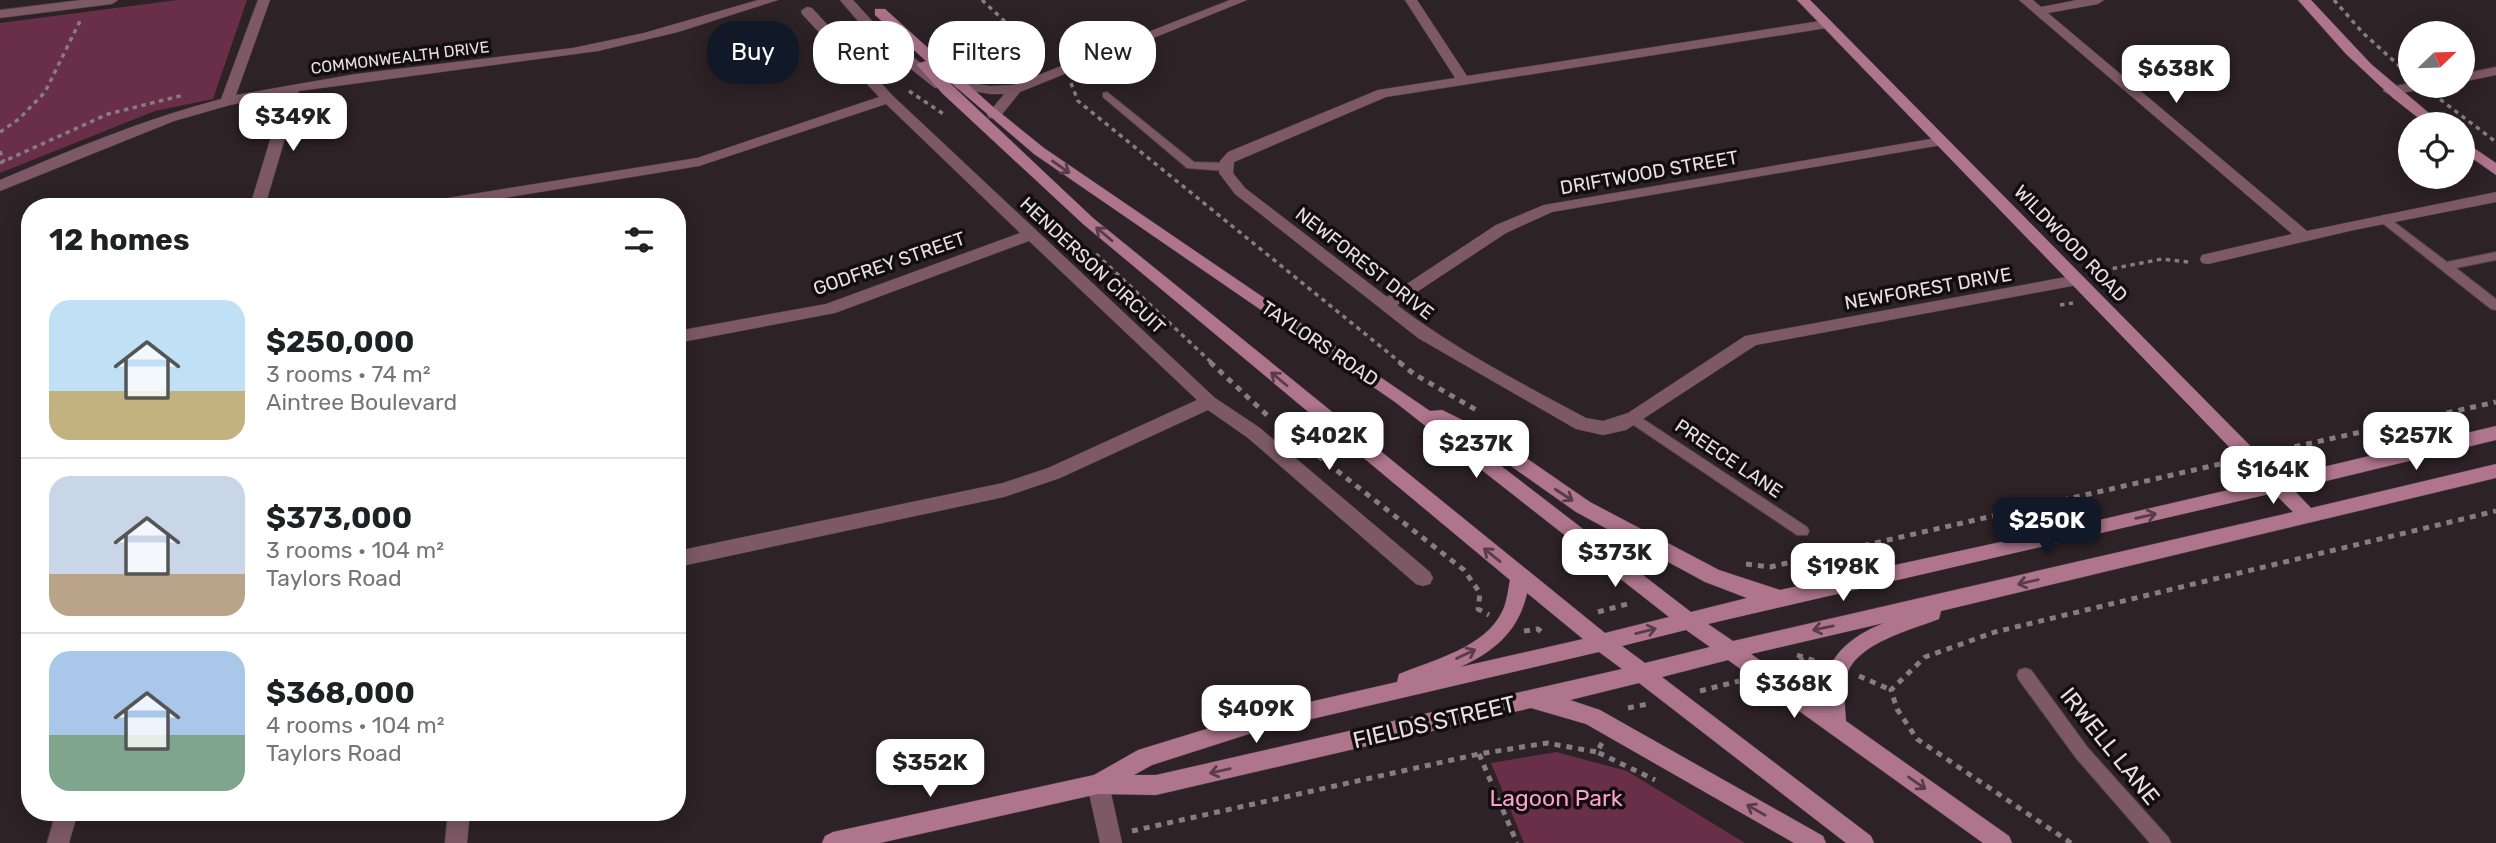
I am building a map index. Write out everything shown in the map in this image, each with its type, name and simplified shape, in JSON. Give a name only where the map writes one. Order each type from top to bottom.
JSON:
[{"type":"street","points":[[0,14],[112,0]]},
{"type":"street","points":[[227,101],[264,0]]},
{"type":"street","name":"COMMONWEALTH DRIVE","points":[[0,186],[131,131],[227,101],[293,88],[573,52],[650,36],[772,0]]},
{"type":"street","points":[[846,0],[880,38],[955,88],[990,90],[1015,89],[1215,4],[1241,0]]},
{"type":"street","name":"TAYLORS ROAD","points":[[869,0],[1088,221],[1520,578],[1863,843]]},
{"type":"street","points":[[1411,0],[1462,80]]},
{"type":"street","name":"WILDWOOD ROAD","points":[[1803,0],[2308,516]]},
{"type":"street","points":[[2025,0],[2304,236]]},
{"type":"street","points":[[2038,11],[2098,0]]},
{"type":"street","points":[[2304,0],[2346,49],[2390,90],[2419,112]]},
{"type":"street","name":"HENDERSON CIRCUIT","points":[[807,11],[888,99],[1029,235],[1209,402],[1254,433],[1423,578]]},
{"type":"street","points":[[1226,167],[1233,155],[1367,98],[1462,80],[1827,24]]},
{"type":"street","points":[[2475,75],[2496,71]]},
{"type":"street","points":[[260,198],[293,88]]},
{"type":"street","name":"TAYLORS ROAD","points":[[955,88],[1096,192],[1401,398],[1689,621],[2001,843]]},
{"type":"street","points":[[994,115],[1015,89]]},
{"type":"street","points":[[2390,90],[2398,89]]},
{"type":"street","points":[[533,198],[699,162],[888,99]]},
{"type":"street","name":"DRIFTWOOD STREET","points":[[1387,304],[1501,229],[1549,208],[1942,141]]},
{"type":"street","points":[[2475,154],[2496,170]]},
{"type":"street","name":"NEWFOREST DRIVE","points":[[1226,167],[1231,182],[1240,191],[1424,334],[1582,424],[1620,425],[1751,340],[2077,280]]},
{"type":"street","points":[[2207,259],[2304,236],[2496,197]]},
{"type":"street","name":"GODFREY STREET","points":[[686,335],[829,309],[1029,235]]},
{"type":"street","points":[[1401,398],[1487,440],[1583,507],[1712,576],[1764,595],[1785,598]]},
{"type":"street","points":[[686,557],[1004,490],[1054,473],[1209,402]]},
{"type":"street","name":"FIELDS STREET","points":[[1098,784],[1146,757],[1252,724],[2496,433]]},
{"type":"street","points":[[1836,725],[1832,700],[1837,667],[1843,657],[1860,643],[1974,595],[2496,471]]},
{"type":"street","points":[[1358,700],[1473,652],[1505,624],[1514,605],[1520,578]]},
{"type":"street","name":"FIELDS STREET","points":[[833,843],[1098,784],[1156,785],[1974,595]]},
{"type":"street","points":[[1525,701],[1559,705],[1611,726],[1815,843]]},
{"type":"street","points":[[1098,784],[1110,840]]},
{"type":"street","points":[[58,843],[65,821]]},
{"type":"street","points":[[456,843],[459,821]]},
{"type":"lane","points":[[1107,95],[1191,164],[1226,167]]},
{"type":"lane","points":[[2385,219],[2496,306]]},
{"type":"lane","points":[[2446,266],[2496,256]]},
{"type":"lane","name":"PREECE LANE","points":[[1634,418],[1802,531]]},
{"type":"lane","name":"IRWELL LANE","points":[[2025,675],[2082,753],[2162,843]]},
{"type":"path","points":[[2334,0],[2363,33],[2398,64]]},
{"type":"path","points":[[0,132],[19,118],[45,92],[89,3]]},
{"type":"path","points":[[901,86],[946,116]]},
{"type":"path","points":[[2437,98],[2496,142]]},
{"type":"path","points":[[0,151],[4,162]]},
{"type":"path","points":[[1087,246],[1276,424]]},
{"type":"path","points":[[2102,279],[2095,272],[2162,259],[2187,263],[2207,259]]},
{"type":"path","points":[[2060,305],[2095,298]]},
{"type":"path","points":[[1297,440],[1464,570],[1480,590],[1482,601],[1478,609],[1517,632],[1538,629],[1656,596]]},
{"type":"path","points":[[2071,843],[1917,739],[1897,709],[1891,690],[1926,657],[1995,632],[2496,511]]},
{"type":"path","points":[[1538,629],[1565,651]]},
{"type":"path","points":[[1597,752],[1611,726],[1628,708],[1678,698],[1766,674],[1804,659]]},
{"type":"path","points":[[1603,683],[1628,708]]},
{"type":"path","points":[[1110,840],[1479,754],[1547,743],[1597,752],[1658,782]]},
{"type":"path","points":[[1479,754],[1517,843]]},
{"type":"green space","points":[[177,0],[247,0],[213,99],[155,111],[0,173],[0,23]]},
{"type":"green space","name":"Lagoon Park","points":[[1556,752],[1627,771],[1745,843],[1524,843],[1491,763]]}]
